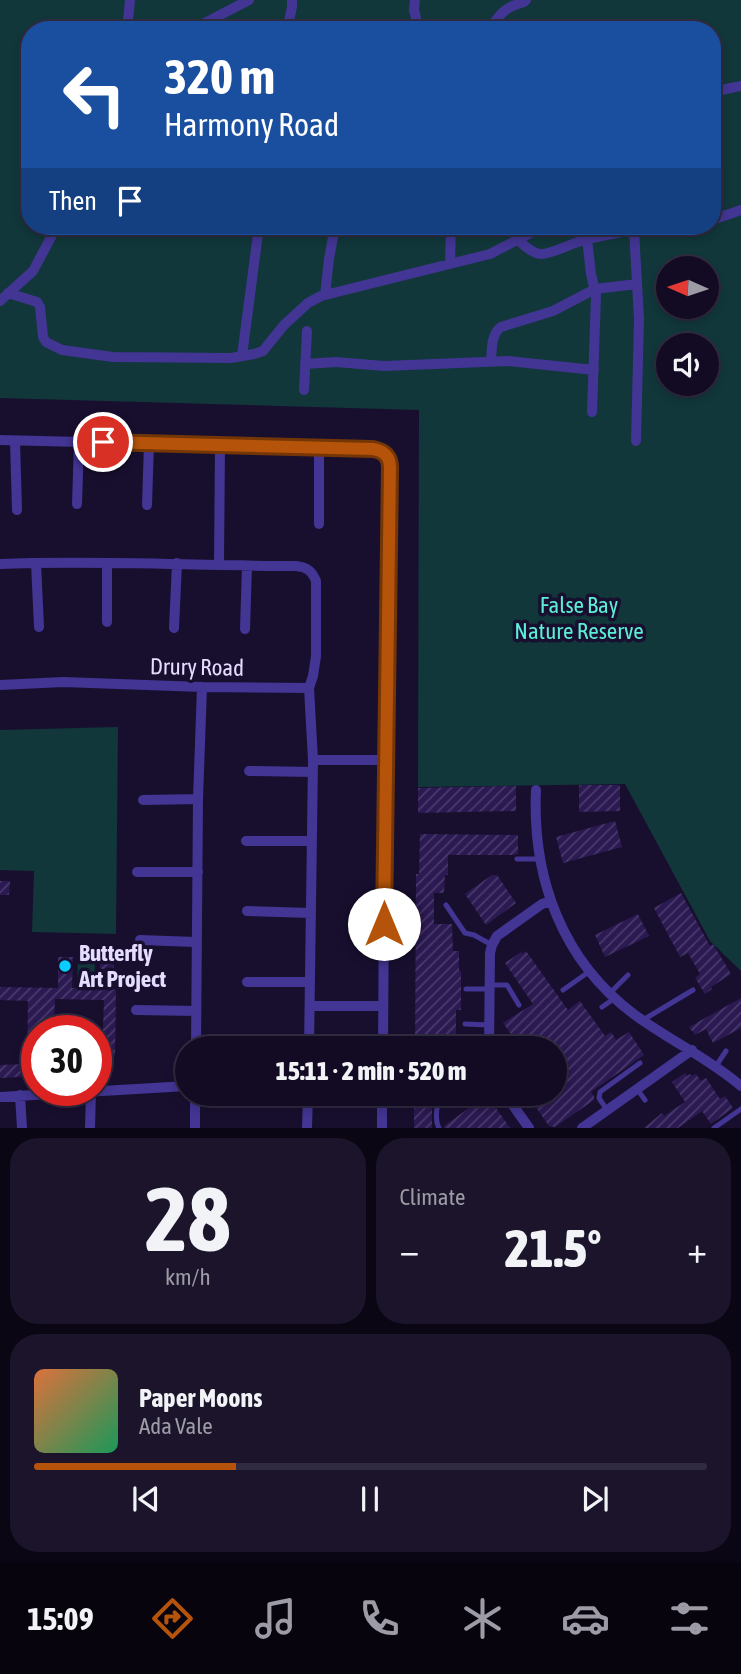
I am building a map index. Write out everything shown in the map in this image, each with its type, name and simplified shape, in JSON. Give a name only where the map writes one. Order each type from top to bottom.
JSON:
[{"type":"street","points":[[128,21],[130,0]]},
{"type":"street","points":[[209,21],[249,0]]},
{"type":"street","points":[[289,21],[292,0]]},
{"type":"street","points":[[415,0],[416,21]]},
{"type":"street","points":[[495,21],[504,10],[526,0]]},
{"type":"street","points":[[721,90],[741,86]]},
{"type":"street","points":[[721,217],[741,210]]},
{"type":"street","points":[[0,300],[33,271],[52,235]]},
{"type":"street","points":[[243,356],[257,235]]},
{"type":"street","points":[[325,295],[333,235]]},
{"type":"street","points":[[450,264],[451,235]]},
{"type":"street","points":[[8,293],[37,302],[40,307],[43,337],[46,342],[62,349],[113,357],[231,358],[263,351],[284,325],[308,303],[325,295],[490,254],[527,235]]},
{"type":"street","points":[[518,240],[540,254],[608,235]]},
{"type":"street","points":[[634,235],[639,362],[636,441]]},
{"type":"street","points":[[587,239],[596,295],[597,327],[592,412]]},
{"type":"street","points":[[491,361],[494,335],[501,327],[553,311],[595,289],[637,284]]},
{"type":"street","points":[[304,390],[307,331]]},
{"type":"street","points":[[305,364],[335,362],[384,366],[508,361],[594,370]]},
{"type":"street","points":[[0,440],[381,450],[385,453],[390,463],[383,1036]]},
{"type":"street","points":[[15,441],[17,510]]},
{"type":"street","points":[[77,504],[79,442]]},
{"type":"street","points":[[147,506],[149,443]]},
{"type":"street","points":[[219,564],[220,445]]},
{"type":"street","points":[[319,448],[319,524]]},
{"type":"street","points":[[36,563],[39,626]]},
{"type":"street","points":[[107,563],[107,622]]},
{"type":"street","points":[[174,628],[177,563]]},
{"type":"street","points":[[0,564],[177,563],[296,566],[309,570],[314,575],[316,656],[309,688],[313,760],[309,1036]]},
{"type":"street","points":[[245,629],[247,566]]},
{"type":"street","name":"Drury Road","points":[[0,685],[63,682],[309,688]]},
{"type":"street","points":[[196,1036],[202,687]]},
{"type":"street","points":[[313,760],[385,760]]},
{"type":"street","points":[[249,771],[313,772]]},
{"type":"street","points":[[536,790],[536,828],[540,859],[551,901],[573,948],[612,996],[741,1086]]},
{"type":"street","points":[[143,800],[198,799]]},
{"type":"street","points":[[246,841],[312,841]]},
{"type":"street","points":[[136,872],[198,872]]},
{"type":"street","points":[[489,1036],[492,945],[497,936],[542,904],[551,901]]},
{"type":"street","points":[[247,911],[311,913]]},
{"type":"street","points":[[140,940],[196,942]]},
{"type":"street","points":[[247,982],[310,982]]},
{"type":"street","points":[[310,1006],[383,1006]]},
{"type":"street","points":[[136,1010],[196,1011]]},
{"type":"street","points":[[586,1127],[692,1050]]},
{"type":"street","points":[[112,1090],[175,1087]]},
{"type":"street","points":[[0,1097],[20,1095],[22,1128]]},
{"type":"street","points":[[90,1128],[91,1106]]},
{"type":"street","points":[[195,1106],[195,1128]]},
{"type":"street","points":[[307,1128],[308,1106]]},
{"type":"street","points":[[382,1128],[383,1106]]},
{"type":"street","points":[[513,1106],[529,1128]]},
{"type":"lane","points":[[517,859],[540,859]]},
{"type":"lane","points":[[446,905],[465,933],[492,945]]},
{"type":"lane","points":[[563,990],[590,971]]},
{"type":"lane","points":[[602,1007],[628,975]]},
{"type":"lane","points":[[466,989],[507,985],[519,1005]]},
{"type":"lane","points":[[643,1020],[693,990]]},
{"type":"lane","points":[[465,1024],[489,1025]]},
{"type":"lane","points":[[716,1066],[726,1051]]},
{"type":"lane","points":[[607,1110],[599,1098],[600,1092],[640,1063]]},
{"type":"lane","points":[[638,1089],[645,1100]]},
{"type":"lane","points":[[438,1106],[439,1128]]},
{"type":"lane","points":[[714,1128],[741,1109]]},
{"type":"green space","name":"False Bay Nature Reserve","points":[[0,0],[741,0],[741,971],[710,941],[625,784],[418,787],[419,410],[0,398]]},
{"type":"green space","points":[[118,727],[116,934],[32,932],[34,871],[0,870],[0,730]]},
{"type":"green space","points":[[78,962],[95,963],[94,982],[77,982]]},
{"type":"building","points":[[579,785],[620,785],[620,811],[579,812]]},
{"type":"building","points":[[516,786],[516,811],[418,813],[418,788]]},
{"type":"building","points":[[615,821],[622,847],[563,863],[556,837]]},
{"type":"building","points":[[420,834],[518,835],[518,854],[448,855],[444,893],[434,893],[434,924],[452,924],[453,951],[459,951],[461,1010],[456,1010],[456,1036],[415,1036],[416,874],[419,874]]},
{"type":"building","points":[[492,875],[497,875],[516,903],[486,925],[465,894]]},
{"type":"building","points":[[0,881],[10,881],[9,895],[0,895]]},
{"type":"building","points":[[681,893],[710,946],[713,944],[731,974],[705,994],[695,978],[700,974],[688,953],[680,957],[654,908]]},
{"type":"building","points":[[638,914],[649,936],[605,957],[595,935]]},
{"type":"building","points":[[526,951],[568,1010],[580,1001],[605,1036],[611,1032],[616,1040],[629,1032],[644,1055],[591,1092],[594,1100],[555,1127],[549,1126],[535,1106],[567,1106],[567,1036],[512,1036],[503,1023],[533,1004],[505,963],[521,952],[522,954]]},
{"type":"building","points":[[58,957],[73,957],[72,988],[100,988],[100,957],[114,957],[115,1056],[112,1056],[112,1015],[103,1015],[104,1000],[55,999],[54,1015],[28,1015],[28,1001],[0,1000],[0,987],[58,988]]},
{"type":"building","points":[[741,998],[741,1028],[713,1043],[706,1029],[695,1035],[689,1027]]},
{"type":"building","points":[[21,1064],[21,1077],[0,1078],[0,1065]]},
{"type":"building","points":[[685,1073],[687,1076],[696,1074],[701,1081],[706,1078],[720,1099],[725,1096],[733,1108],[711,1124],[702,1111],[678,1128],[644,1128],[662,1113],[664,1116],[685,1102],[672,1082]]},
{"type":"building","points":[[414,1106],[432,1106],[432,1128],[414,1128]]},
{"type":"building","points":[[472,1106],[495,1106],[510,1128],[444,1128]]},
{"type":"place","name":"Butterfly Art Project","points":[[65,966]]},
{"type":"route","points":[[103,442],[373,449],[381,450],[388,458],[384,924]]}]
